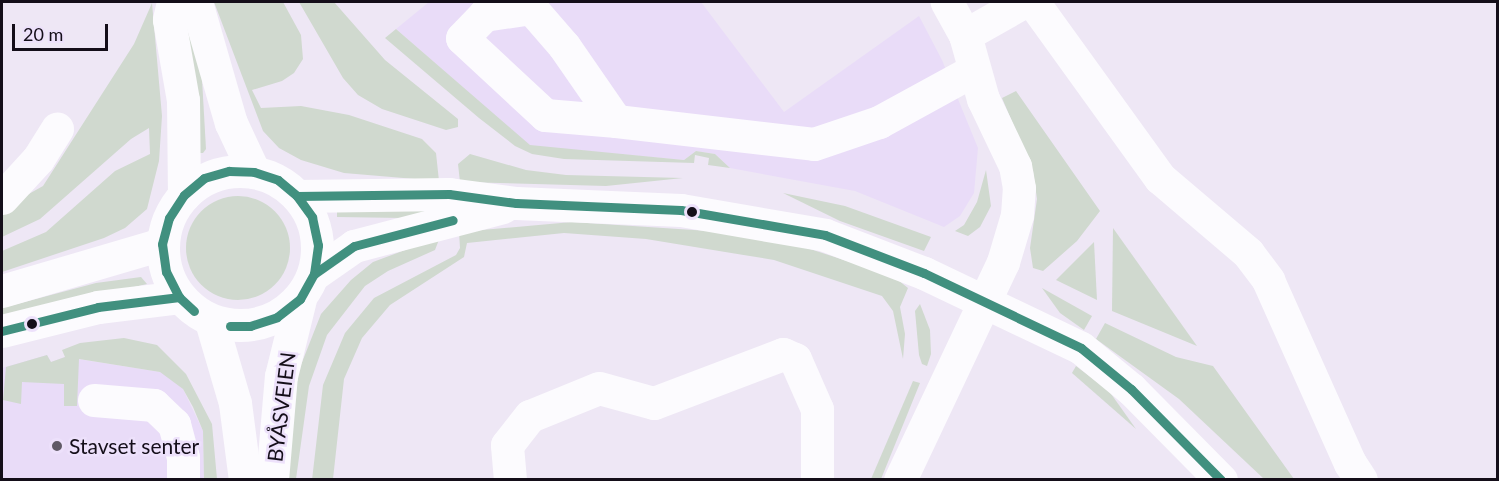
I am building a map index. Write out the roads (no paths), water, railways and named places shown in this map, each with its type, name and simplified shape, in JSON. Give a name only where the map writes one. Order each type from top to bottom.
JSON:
[{"type":"street","points":[[173,2],[169,20],[183,100],[183,195]]},
{"type":"street","points":[[196,2],[231,123],[254,172]]},
{"type":"street","points":[[900,480],[986,301],[1017,215],[1019,188],[1015,166],[974,70],[965,35],[947,2]]},
{"type":"street","points":[[965,35],[1023,2]]},
{"type":"street","points":[[1033,2],[1160,178],[1248,252],[1268,280],[1350,463],[1361,480]]},
{"type":"street","points":[[616,121],[661,129],[814,144],[879,122],[974,70]]},
{"type":"street","points":[[2,198],[30,168],[57,129]]},
{"type":"street","points":[[307,286],[318,245],[312,217],[297,196],[278,180],[254,172],[229,171],[204,178],[183,195],[169,218],[162,244],[166,272],[179,297],[211,321],[250,326],[277,317],[307,286],[354,246],[516,203]]},
{"type":"street","points":[[297,196],[449,194],[516,203],[681,210],[825,235],[986,301],[1081,348],[1131,389],[1221,480]]},
{"type":"street","points":[[2,291],[162,244]]},
{"type":"street","name":"BYÅSVEIEN","points":[[272,480],[281,376],[307,286]]},
{"type":"street","points":[[2,331],[98,307],[179,297]]},
{"type":"street","name":"BYÅSVEIEN","points":[[211,321],[235,403],[245,480]]},
{"type":"street","points":[[510,480],[507,445],[530,416],[599,388],[654,403],[783,354],[795,359],[817,409],[812,478]]},
{"type":"street","points":[[94,400],[154,405],[174,423],[183,457],[183,480]]},
{"type":"place","name":"Stavset senter","points":[[57,446]]}]
